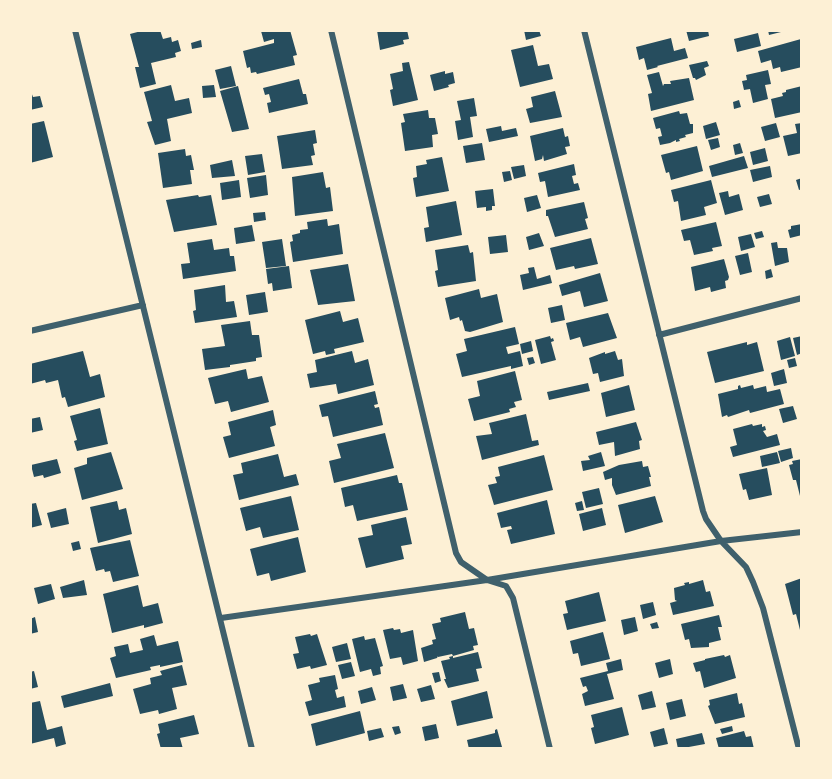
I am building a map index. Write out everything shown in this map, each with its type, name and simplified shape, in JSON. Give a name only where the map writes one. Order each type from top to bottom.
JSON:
[{"type":"street","points":[[75,30],[252,749]]},
{"type":"street","points":[[331,30],[456,553],[461,562],[487,580],[506,586],[513,598],[550,749]]},
{"type":"street","points":[[584,30],[703,511],[722,541],[747,567],[763,608],[799,749]]},
{"type":"street","points":[[658,335],[802,298]]},
{"type":"street","points":[[30,331],[143,306]]},
{"type":"street","points":[[220,618],[487,580],[722,541],[802,532]]},
{"type":"building","points":[[145,30],[160,30],[163,39],[171,37],[172,42],[178,40],[181,51],[175,53],[176,57],[151,63],[156,84],[140,88],[135,67],[139,67],[130,34]]},
{"type":"building","points":[[290,30],[297,55],[293,56],[295,65],[257,74],[256,72],[251,73],[250,67],[247,68],[243,51],[274,43],[274,39],[264,42],[261,31]]},
{"type":"building","points":[[377,30],[407,30],[409,39],[403,40],[404,44],[380,50]]},
{"type":"building","points":[[524,30],[539,30],[541,36],[526,40]]},
{"type":"building","points":[[686,30],[708,30],[709,36],[689,41]]},
{"type":"building","points":[[768,30],[785,30],[785,31],[769,35]]},
{"type":"building","points":[[758,33],[761,46],[737,52],[734,39]]},
{"type":"building","points":[[671,38],[674,51],[685,48],[688,58],[647,70],[644,58],[639,60],[636,47]]},
{"type":"building","points":[[801,39],[802,67],[781,72],[780,67],[773,69],[771,60],[761,63],[758,51]]},
{"type":"building","points":[[201,40],[202,47],[192,49],[191,43]]},
{"type":"building","points":[[533,45],[538,66],[549,64],[553,79],[520,87],[511,50]]},
{"type":"building","points":[[707,61],[709,66],[704,68],[706,75],[696,80],[693,78],[689,65]]},
{"type":"building","points":[[409,62],[418,100],[393,106],[390,74],[403,71],[402,63]]},
{"type":"building","points":[[231,66],[236,86],[220,89],[215,70]]},
{"type":"building","points":[[768,70],[771,84],[765,85],[768,99],[753,103],[750,89],[744,90],[742,81],[747,80],[746,75]]},
{"type":"building","points":[[445,71],[445,74],[453,72],[455,83],[434,91],[430,75]]},
{"type":"building","points":[[659,72],[663,86],[671,84],[670,81],[689,78],[694,100],[651,111],[648,94],[652,93],[647,75]]},
{"type":"building","points":[[299,79],[308,104],[269,113],[267,103],[271,102],[269,94],[265,95],[263,88]]},
{"type":"building","points":[[171,85],[175,101],[189,98],[192,113],[167,119],[171,141],[155,145],[147,122],[152,121],[144,92]]},
{"type":"building","points":[[214,85],[216,97],[203,98],[202,86]]},
{"type":"building","points":[[238,86],[249,129],[232,132],[220,91]]},
{"type":"building","points":[[802,86],[802,112],[775,118],[771,99],[783,96],[782,93],[786,90]]},
{"type":"building","points":[[30,89],[33,97],[40,96],[43,107],[30,110]]},
{"type":"building","points":[[555,91],[562,117],[530,123],[526,109],[533,107],[531,97]]},
{"type":"building","points":[[474,98],[477,116],[470,117],[473,137],[458,140],[455,121],[461,120],[457,101]]},
{"type":"building","points":[[739,100],[741,107],[734,109],[733,102]]},
{"type":"building","points":[[428,110],[429,118],[435,118],[438,134],[432,135],[433,147],[405,151],[401,123],[405,122],[403,114]]},
{"type":"building","points":[[679,111],[680,114],[687,113],[690,124],[693,124],[693,133],[685,135],[686,137],[679,139],[680,141],[660,145],[658,137],[662,136],[660,128],[656,129],[653,118]]},
{"type":"building","points":[[44,121],[53,157],[30,163],[30,124]]},
{"type":"building","points":[[716,122],[720,135],[706,139],[703,126]]},
{"type":"building","points":[[776,123],[780,137],[765,141],[761,127]]},
{"type":"building","points":[[802,123],[802,153],[788,156],[783,136],[797,133],[795,124]]},
{"type":"building","points":[[501,126],[502,131],[516,128],[518,136],[489,142],[486,129]]},
{"type":"building","points":[[563,128],[570,146],[565,147],[567,154],[544,161],[543,155],[542,159],[535,161],[530,136]]},
{"type":"building","points":[[315,130],[317,143],[313,144],[315,155],[311,156],[313,165],[282,169],[277,136]]},
{"type":"building","points":[[718,138],[720,147],[711,150],[708,140]]},
{"type":"building","points":[[482,143],[485,160],[466,163],[463,146]]},
{"type":"building","points":[[740,143],[743,153],[735,155],[733,145]]},
{"type":"building","points":[[697,146],[703,171],[671,180],[669,172],[666,173],[661,155]]},
{"type":"building","points":[[765,148],[768,161],[753,165],[750,152]]},
{"type":"building","points":[[185,149],[186,156],[191,155],[194,170],[190,170],[192,184],[163,188],[158,153]]},
{"type":"building","points":[[262,154],[265,172],[248,175],[245,156]]},
{"type":"building","points":[[744,156],[748,168],[712,177],[709,166]]},
{"type":"building","points":[[442,157],[449,191],[416,197],[413,178],[417,177],[416,166],[427,164],[426,160]]},
{"type":"building","points":[[232,160],[235,176],[212,178],[210,165]]},
{"type":"building","points":[[574,164],[576,175],[572,176],[574,184],[578,183],[580,190],[548,197],[545,181],[540,182],[538,173]]},
{"type":"building","points":[[524,165],[526,176],[514,179],[511,167]]},
{"type":"building","points":[[770,166],[772,177],[753,182],[750,170]]},
{"type":"building","points":[[510,171],[512,180],[504,182],[502,172]]},
{"type":"building","points":[[323,172],[326,188],[330,187],[333,211],[295,216],[292,177]]},
{"type":"building","points":[[266,175],[268,195],[250,198],[247,178]]},
{"type":"building","points":[[802,178],[802,189],[799,190],[796,180]]},
{"type":"building","points":[[239,180],[241,197],[222,200],[220,183]]},
{"type":"building","points":[[711,180],[717,203],[704,207],[706,215],[681,221],[678,201],[674,202],[671,190]]},
{"type":"building","points":[[493,189],[495,206],[492,206],[492,210],[486,211],[486,207],[477,208],[475,191]]},
{"type":"building","points":[[728,191],[729,197],[739,194],[743,210],[725,215],[719,193]]},
{"type":"building","points":[[769,194],[772,204],[760,207],[757,197]]},
{"type":"building","points":[[198,195],[199,197],[211,195],[217,225],[174,232],[166,200]]},
{"type":"building","points":[[537,195],[541,208],[527,212],[524,198]]},
{"type":"building","points":[[456,201],[462,235],[426,242],[424,228],[429,227],[426,207]]},
{"type":"building","points":[[584,202],[588,229],[555,237],[548,216],[546,216],[546,210]]},
{"type":"building","points":[[265,212],[266,220],[254,222],[253,213]]},
{"type":"building","points":[[327,219],[328,226],[339,224],[343,254],[293,262],[290,242],[293,241],[292,235],[300,233],[300,230],[308,229],[307,222]]},
{"type":"building","points":[[716,222],[722,246],[712,248],[713,251],[694,255],[690,240],[684,241],[681,230]]},
{"type":"building","points":[[802,224],[802,235],[790,238],[788,230],[791,226]]},
{"type":"building","points":[[252,225],[255,241],[236,244],[234,228]]},
{"type":"building","points":[[762,231],[764,237],[756,239],[754,233]]},
{"type":"building","points":[[539,233],[544,246],[529,250],[526,237]]},
{"type":"building","points":[[751,234],[755,247],[741,251],[738,237]]},
{"type":"building","points":[[506,235],[508,252],[490,254],[488,237]]},
{"type":"building","points":[[591,238],[598,264],[556,270],[550,248]]},
{"type":"building","points":[[212,239],[214,250],[229,248],[230,256],[234,256],[236,271],[183,279],[181,264],[190,263],[187,243]]},
{"type":"building","points":[[282,239],[286,266],[266,268],[262,242]]},
{"type":"building","points":[[777,242],[778,248],[787,248],[789,262],[775,266],[771,243]]},
{"type":"building","points":[[468,245],[470,253],[473,252],[476,281],[438,287],[435,250]]},
{"type":"building","points":[[748,253],[752,272],[740,275],[735,256]]},
{"type":"building","points":[[724,259],[729,277],[725,281],[726,288],[711,292],[710,287],[695,291],[691,267]]},
{"type":"building","points":[[348,264],[355,301],[318,305],[310,270]]},
{"type":"building","points":[[289,266],[292,288],[273,291],[272,283],[268,284],[266,269]]},
{"type":"building","points":[[534,267],[537,279],[550,275],[552,283],[523,290],[520,275],[529,273],[528,268]]},
{"type":"building","points":[[771,269],[773,277],[766,279],[765,271]]},
{"type":"building","points":[[600,273],[608,301],[584,307],[580,291],[562,296],[559,285]]},
{"type":"building","points":[[225,285],[226,302],[234,301],[237,317],[195,323],[194,290]]},
{"type":"building","points":[[479,289],[481,298],[497,294],[503,322],[470,332],[465,331],[459,317],[450,320],[445,298]]},
{"type":"building","points":[[265,292],[268,312],[249,315],[246,295]]},
{"type":"building","points":[[562,305],[565,320],[551,323],[548,308]]},
{"type":"building","points":[[340,311],[343,322],[358,318],[364,342],[334,349],[335,353],[326,355],[325,351],[313,354],[305,320]]},
{"type":"building","points":[[608,313],[617,338],[583,347],[580,337],[570,340],[566,323]]},
{"type":"building","points":[[250,321],[252,335],[259,335],[262,357],[256,358],[256,361],[230,365],[230,367],[205,370],[202,349],[225,346],[221,325]]},
{"type":"building","points":[[515,327],[519,344],[506,347],[508,354],[520,351],[523,366],[511,369],[511,366],[462,377],[456,354],[467,351],[464,339]]},
{"type":"building","points":[[550,336],[554,341],[551,342],[556,360],[541,364],[535,340]]},
{"type":"building","points":[[802,336],[802,353],[797,355],[793,338]]},
{"type":"building","points":[[790,337],[795,356],[781,360],[777,341]]},
{"type":"building","points":[[531,341],[533,351],[522,354],[520,344]]},
{"type":"building","points":[[747,342],[747,345],[757,342],[764,371],[715,383],[707,352]]},
{"type":"building","points":[[83,351],[90,377],[100,374],[105,397],[68,407],[65,397],[62,398],[58,380],[46,383],[45,380],[30,384],[30,364]]},
{"type":"building","points":[[352,351],[355,363],[368,359],[374,385],[338,394],[336,384],[310,388],[307,374],[317,372],[315,360]]},
{"type":"building","points":[[615,351],[618,360],[622,359],[624,376],[600,382],[598,373],[593,374],[589,358]]},
{"type":"building","points":[[533,357],[535,363],[529,365],[527,358]]},
{"type":"building","points":[[795,358],[797,366],[789,368],[787,360]]},
{"type":"building","points":[[246,369],[248,379],[262,376],[269,402],[231,412],[228,401],[215,404],[208,378]]},
{"type":"building","points":[[784,369],[787,383],[774,386],[771,373]]},
{"type":"building","points":[[515,371],[522,400],[514,402],[516,407],[509,409],[510,412],[474,421],[468,399],[480,396],[477,381]]},
{"type":"building","points":[[588,383],[590,391],[549,400],[547,392]]},
{"type":"building","points":[[629,385],[635,410],[606,417],[601,393]]},
{"type":"building","points":[[740,385],[741,388],[753,385],[754,389],[766,386],[767,392],[780,389],[784,404],[750,413],[749,410],[722,417],[718,394],[738,389]]},
{"type":"building","points":[[375,391],[378,404],[374,405],[375,408],[379,407],[383,425],[333,437],[328,416],[322,417],[319,405]]},
{"type":"building","points":[[793,406],[797,419],[783,423],[779,409]]},
{"type":"building","points":[[100,408],[108,444],[77,451],[74,441],[77,440],[70,416]]},
{"type":"building","points":[[273,410],[276,425],[270,427],[275,446],[229,458],[223,437],[231,435],[228,422]]},
{"type":"building","points":[[526,414],[532,441],[538,440],[539,445],[482,460],[476,436],[492,434],[489,423]]},
{"type":"building","points":[[40,417],[43,430],[30,433],[30,419]]},
{"type":"building","points":[[636,422],[642,440],[639,441],[640,449],[615,456],[614,442],[599,445],[596,432]]},
{"type":"building","points":[[752,424],[753,426],[762,424],[762,427],[765,426],[766,430],[763,431],[767,437],[777,434],[780,445],[733,457],[730,447],[737,445],[733,429]]},
{"type":"building","points":[[385,433],[394,468],[334,483],[329,461],[341,458],[337,444]]},
{"type":"building","points":[[791,448],[793,458],[781,462],[778,451]]},
{"type":"building","points":[[111,452],[123,489],[82,500],[74,468],[87,464],[87,458]]},
{"type":"building","points":[[601,452],[605,466],[583,471],[581,461],[590,460],[588,456]]},
{"type":"building","points":[[777,452],[780,463],[762,467],[760,456]]},
{"type":"building","points":[[278,454],[284,477],[296,474],[299,485],[239,500],[233,475],[243,473],[241,463]]},
{"type":"building","points":[[544,455],[553,490],[494,505],[488,485],[497,483],[495,477],[500,476],[498,467]]},
{"type":"building","points":[[57,459],[61,473],[44,478],[43,475],[34,477],[31,465]]},
{"type":"building","points":[[802,459],[801,500],[789,465],[793,464],[792,461]]},
{"type":"building","points":[[642,461],[643,467],[648,466],[651,486],[616,495],[612,478],[605,480],[603,472],[619,465]]},
{"type":"building","points":[[767,468],[772,495],[749,500],[746,489],[743,490],[739,474]]},
{"type":"building","points":[[397,475],[399,483],[402,483],[408,510],[357,521],[353,505],[345,507],[341,488]]},
{"type":"building","points":[[599,488],[603,504],[586,508],[582,492]]},
{"type":"building","points":[[291,496],[299,530],[263,538],[260,527],[246,531],[240,508]]},
{"type":"building","points":[[655,496],[663,522],[625,533],[618,505]]},
{"type":"building","points":[[547,500],[555,534],[511,544],[507,530],[512,529],[511,526],[501,528],[497,513]]},
{"type":"building","points":[[117,501],[119,510],[126,508],[132,534],[98,543],[90,507]]},
{"type":"building","points":[[582,501],[584,510],[577,511],[575,503]]},
{"type":"building","points":[[36,503],[42,525],[30,528],[30,504]]},
{"type":"building","points":[[66,508],[69,524],[51,528],[47,513]]},
{"type":"building","points":[[602,508],[606,525],[583,531],[579,514]]},
{"type":"building","points":[[406,517],[412,544],[401,546],[404,559],[366,568],[358,538],[373,535],[371,525]]},
{"type":"building","points":[[298,537],[306,572],[271,581],[269,573],[257,576],[250,549]]},
{"type":"building","points":[[130,540],[139,576],[113,582],[110,571],[105,572],[104,569],[96,571],[90,548]]},
{"type":"building","points":[[79,541],[81,549],[73,551],[71,543]]},
{"type":"building","points":[[802,578],[801,634],[796,614],[793,615],[785,584]]},
{"type":"building","points":[[84,580],[87,595],[63,598],[60,587]]},
{"type":"building","points":[[703,580],[706,592],[710,591],[714,606],[673,615],[670,603],[677,601],[674,588],[685,585],[684,583]]},
{"type":"building","points":[[51,584],[55,599],[38,604],[34,588]]},
{"type":"building","points":[[138,585],[143,607],[158,603],[163,623],[112,633],[103,594]]},
{"type":"building","points":[[599,592],[606,621],[567,630],[563,614],[568,613],[565,601]]},
{"type":"building","points":[[653,602],[656,615],[643,619],[640,605]]},
{"type":"building","points":[[465,612],[469,629],[474,628],[478,645],[473,646],[474,650],[453,656],[452,654],[438,656],[424,662],[421,648],[433,644],[432,640],[436,639],[432,624],[441,622],[440,618]]},
{"type":"building","points":[[719,615],[722,627],[718,627],[721,640],[709,643],[709,647],[691,648],[689,639],[685,640],[681,624]]},
{"type":"building","points":[[35,617],[38,632],[30,634],[30,619]]},
{"type":"building","points":[[635,617],[638,631],[624,635],[621,620]]},
{"type":"building","points":[[657,622],[659,628],[652,629],[650,624]]},
{"type":"building","points":[[393,628],[394,630],[400,629],[401,633],[413,630],[418,661],[403,665],[401,657],[390,659],[383,630]]},
{"type":"building","points":[[603,632],[610,659],[581,666],[578,653],[573,654],[570,641]]},
{"type":"building","points":[[310,634],[311,636],[317,634],[327,665],[311,669],[310,666],[297,669],[293,654],[299,653],[295,637]]},
{"type":"building","points":[[154,635],[157,646],[178,641],[183,662],[150,667],[151,670],[116,678],[110,658],[116,656],[114,647],[128,644],[130,653],[143,650],[140,639]]},
{"type":"building","points":[[364,636],[365,640],[375,638],[383,666],[380,667],[381,674],[373,676],[371,669],[360,672],[352,639]]},
{"type":"building","points":[[347,643],[351,659],[336,662],[332,647]]},
{"type":"building","points":[[478,652],[482,668],[476,669],[479,681],[448,688],[441,661],[453,656],[453,658]]},
{"type":"building","points":[[724,655],[725,657],[730,655],[736,678],[704,688],[700,671],[696,672],[693,663]]},
{"type":"building","points":[[621,659],[623,670],[607,674],[614,699],[585,706],[582,694],[588,691],[586,686],[583,687],[580,678],[608,671],[606,663]]},
{"type":"building","points":[[670,659],[673,674],[659,678],[655,663]]},
{"type":"building","points":[[351,662],[355,676],[342,679],[338,665]]},
{"type":"building","points":[[182,665],[187,685],[172,688],[177,709],[159,714],[158,710],[140,714],[133,689],[151,684],[150,678],[162,675],[160,671]]},
{"type":"building","points":[[34,671],[38,687],[30,689],[30,672]]},
{"type":"building","points":[[439,672],[441,681],[435,683],[432,673]]},
{"type":"building","points":[[335,675],[337,698],[344,696],[346,707],[309,716],[305,702],[312,700],[308,685],[320,682],[319,678]]},
{"type":"building","points":[[110,683],[113,696],[64,708],[61,696]]},
{"type":"building","points":[[403,684],[407,698],[393,701],[390,687]]},
{"type":"building","points":[[431,685],[435,699],[421,702],[417,689]]},
{"type":"building","points":[[372,687],[376,700],[361,704],[358,691]]},
{"type":"building","points":[[487,691],[493,718],[457,726],[451,701]]},
{"type":"building","points":[[652,691],[656,707],[642,710],[638,695]]},
{"type":"building","points":[[737,693],[745,717],[715,724],[708,706],[710,705],[709,700]]},
{"type":"building","points":[[682,699],[686,716],[670,720],[666,703]]},
{"type":"building","points":[[40,701],[47,730],[62,726],[66,744],[56,747],[54,738],[30,744],[30,703]]},
{"type":"building","points":[[622,707],[629,735],[595,744],[591,715]]},
{"type":"building","points":[[360,711],[365,733],[316,746],[311,724]]},
{"type":"building","points":[[194,715],[199,734],[180,738],[183,749],[161,749],[157,734],[160,733],[158,724]]},
{"type":"building","points":[[436,724],[439,738],[425,741],[422,727]]},
{"type":"building","points":[[399,726],[401,733],[395,735],[392,727]]},
{"type":"building","points":[[732,726],[733,731],[722,734],[720,729]]},
{"type":"building","points":[[381,728],[384,737],[369,741],[367,731]]},
{"type":"building","points":[[664,728],[668,744],[654,747],[650,732]]},
{"type":"building","points":[[497,729],[502,747],[500,749],[469,749],[467,740],[495,733]]},
{"type":"building","points":[[744,731],[746,737],[751,736],[754,749],[719,749],[716,738]]},
{"type":"building","points":[[702,733],[705,744],[678,749],[676,739]]}]
